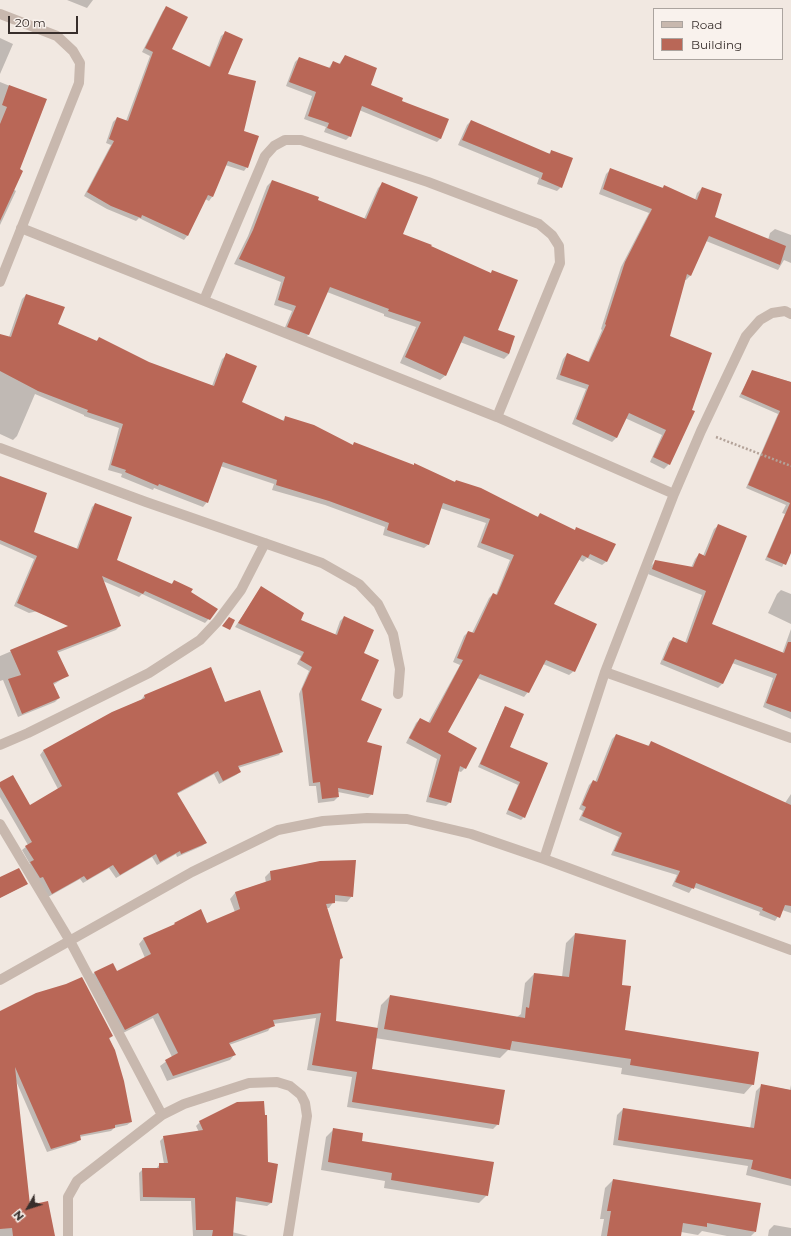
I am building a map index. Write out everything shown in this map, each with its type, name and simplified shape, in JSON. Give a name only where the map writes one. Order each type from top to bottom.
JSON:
[{"type":"street","points":[[0,14],[57,36],[73,52],[80,63],[79,83],[0,282]]},
{"type":"street","points":[[204,300],[265,156],[274,146],[285,140],[301,140],[428,182],[539,224],[552,235],[559,246],[560,263],[497,417]]},
{"type":"street","points":[[21,228],[497,417],[674,494]]},
{"type":"street","points":[[544,859],[605,672],[674,494],[701,431],[746,336],[760,320],[772,313],[785,311],[791,314]]},
{"type":"street","points":[[0,448],[139,500],[322,563],[359,584],[378,604],[393,634],[400,669],[398,694]]},
{"type":"street","points":[[0,745],[28,733],[149,672],[200,640],[217,622],[241,590],[265,544]]},
{"type":"street","points":[[605,672],[791,738]]},
{"type":"street","points":[[0,980],[192,872],[234,850],[278,830],[323,821],[367,818],[407,819],[471,834],[544,859],[791,950]]},
{"type":"street","points":[[0,824],[70,941],[162,1115]]},
{"type":"street","points":[[68,1236],[68,1197],[77,1181],[162,1115],[184,1104],[249,1083],[277,1082],[290,1086],[301,1095],[305,1103],[307,1116],[288,1236]]},
{"type":"path","points":[[701,431],[791,466]]},
{"type":"building","points":[[166,6],[188,17],[172,49],[210,67],[225,31],[243,39],[228,74],[256,81],[244,131],[259,136],[248,168],[228,161],[213,197],[208,195],[188,236],[142,215],[141,218],[111,206],[87,192],[114,141],[109,139],[117,117],[128,121],[153,52],[145,48]]},
{"type":"building","points":[[345,55],[377,68],[371,85],[403,98],[402,101],[449,119],[441,139],[362,106],[351,137],[327,128],[329,123],[308,116],[316,92],[289,82],[299,57],[330,68],[333,61],[340,64]]},
{"type":"building","points":[[9,85],[47,99],[20,169],[23,171],[0,221],[0,124],[7,107],[2,105]]},
{"type":"building","points":[[471,120],[550,154],[551,150],[573,158],[562,188],[541,179],[543,173],[462,140]]},
{"type":"building","points":[[610,168],[663,188],[664,185],[697,200],[702,187],[722,194],[715,217],[786,246],[780,265],[709,236],[691,276],[687,274],[670,336],[712,353],[692,410],[695,411],[670,465],[653,457],[666,430],[629,413],[617,438],[576,419],[589,385],[560,375],[567,353],[589,362],[606,325],[605,324],[625,262],[652,209],[603,189]]},
{"type":"building","points":[[272,180],[319,197],[318,200],[366,219],[382,182],[418,197],[403,234],[432,245],[431,246],[491,273],[492,270],[518,280],[498,330],[515,336],[509,354],[464,336],[446,376],[405,357],[421,322],[388,311],[389,309],[330,287],[309,335],[287,327],[296,306],[278,300],[285,277],[239,259],[253,230]]},
{"type":"building","points":[[26,294],[65,307],[58,324],[97,341],[99,337],[149,362],[214,386],[226,353],[257,366],[242,402],[284,421],[285,416],[314,425],[353,445],[354,442],[414,465],[414,463],[455,482],[456,480],[481,488],[538,517],[540,513],[575,530],[576,527],[616,544],[607,562],[590,554],[588,558],[582,555],[554,604],[597,624],[575,672],[546,660],[529,693],[480,674],[448,732],[477,748],[466,769],[460,766],[451,803],[429,797],[441,755],[409,738],[420,718],[430,723],[463,660],[457,658],[468,631],[474,633],[493,593],[497,595],[514,555],[481,543],[490,519],[443,503],[429,545],[387,530],[389,523],[329,501],[276,485],[277,480],[223,462],[208,503],[159,484],[158,486],[125,472],[126,470],[111,465],[123,424],[87,412],[88,410],[38,391],[0,371],[0,334],[11,337]]},
{"type":"building","points":[[752,370],[791,382],[791,553],[786,565],[767,557],[790,503],[748,485],[780,411],[741,394]]},
{"type":"building","points":[[0,476],[47,493],[34,532],[78,549],[95,503],[132,517],[117,560],[172,584],[174,580],[193,589],[191,592],[218,609],[210,620],[145,591],[143,594],[102,576],[121,626],[57,651],[69,676],[53,683],[60,698],[22,714],[8,679],[21,675],[10,650],[68,626],[17,603],[37,556],[0,540]]},
{"type":"building","points":[[718,524],[747,536],[712,624],[784,653],[788,642],[791,642],[791,712],[766,703],[777,674],[735,659],[723,684],[663,660],[673,637],[687,643],[706,591],[652,569],[655,560],[693,567],[699,553],[705,556]]},
{"type":"building","points":[[261,586],[304,613],[301,620],[337,635],[344,616],[374,630],[364,653],[379,660],[361,700],[382,709],[367,742],[382,746],[373,795],[338,788],[339,797],[322,799],[320,782],[313,783],[302,689],[312,667],[300,660],[304,652],[238,623]]},
{"type":"building","points":[[229,617],[235,620],[230,630],[222,626]]},
{"type":"building","points":[[211,667],[225,702],[260,690],[283,752],[238,766],[241,772],[223,781],[218,771],[177,793],[207,843],[181,854],[180,851],[160,862],[156,854],[120,875],[113,865],[87,880],[84,876],[52,894],[43,877],[40,878],[30,862],[34,860],[25,846],[32,842],[0,787],[0,782],[13,775],[30,805],[62,786],[43,750],[112,712],[145,698],[144,695]]},
{"type":"building","points":[[505,706],[524,714],[510,747],[548,763],[525,818],[508,810],[520,782],[480,764]]},
{"type":"building","points":[[616,734],[649,746],[651,741],[791,805],[791,906],[785,905],[780,918],[762,910],[763,908],[696,883],[694,889],[675,882],[680,871],[614,851],[622,833],[582,816],[586,807],[582,805],[593,780],[597,782]]},
{"type":"building","points":[[356,860],[353,897],[335,895],[335,903],[326,904],[343,958],[340,959],[336,1021],[378,1028],[372,1069],[505,1090],[499,1125],[352,1102],[357,1072],[312,1065],[321,1013],[273,1020],[275,1026],[229,1043],[236,1055],[173,1076],[165,1060],[178,1053],[158,1013],[125,1030],[94,972],[113,963],[117,971],[151,954],[143,938],[175,924],[174,923],[201,909],[207,923],[240,909],[235,892],[271,880],[270,871],[320,861]]},
{"type":"building","points":[[19,868],[28,884],[0,898],[0,877]]},
{"type":"building","points":[[575,933],[626,940],[622,985],[631,986],[625,1030],[759,1052],[754,1085],[630,1065],[631,1059],[512,1041],[510,1050],[384,1029],[390,995],[525,1018],[526,1007],[529,1008],[534,973],[569,977]]},
{"type":"building","points":[[82,977],[113,1036],[109,1038],[115,1050],[124,1081],[132,1122],[115,1125],[115,1128],[80,1135],[81,1140],[51,1149],[15,1067],[30,1205],[48,1201],[55,1236],[13,1236],[12,1228],[0,1229],[0,1011],[36,993],[66,984]]},
{"type":"building","points":[[761,1084],[791,1090],[791,1179],[751,1169],[753,1160],[618,1140],[623,1108],[754,1128]]},
{"type":"building","points":[[264,1101],[265,1115],[267,1115],[268,1162],[278,1164],[272,1203],[236,1197],[233,1236],[212,1236],[213,1230],[196,1230],[195,1198],[143,1197],[142,1168],[159,1168],[159,1163],[168,1163],[163,1136],[203,1130],[199,1121],[237,1102]]},
{"type":"building","points":[[333,1128],[363,1133],[362,1141],[494,1162],[488,1196],[391,1180],[392,1173],[328,1162]]},
{"type":"building","points":[[613,1179],[761,1203],[756,1232],[707,1223],[707,1227],[683,1223],[681,1236],[607,1236],[611,1211],[607,1211]]}]
